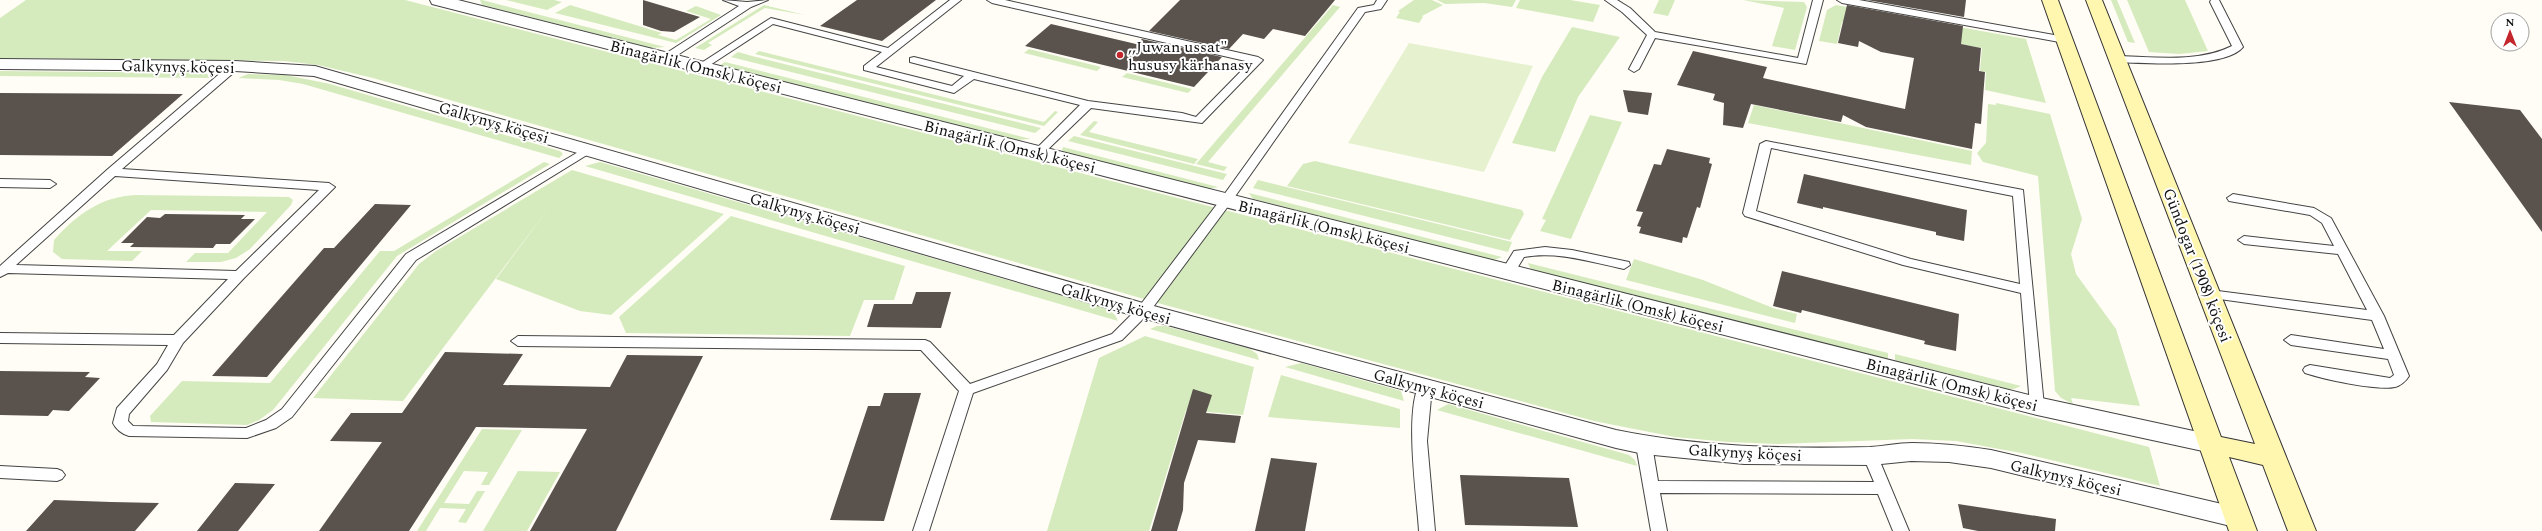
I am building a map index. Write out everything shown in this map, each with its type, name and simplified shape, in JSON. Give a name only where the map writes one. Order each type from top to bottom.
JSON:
[{"type":"main road","points":[[2050,0],[2241,525]]},
{"type":"main road","name":"Gündogar (1908) köçesi","points":[[2094,0],[2302,531]]},
{"type":"main road","points":[[2212,444],[2274,458]]},
{"type":"street","name":"Binagärlik (Omsk) köçesi","points":[[438,0],[1225,202],[2037,406],[2212,444]]},
{"type":"street","name":"Galkynyş köçesi","points":[[0,64],[235,66],[293,68],[333,75],[1143,311],[1644,445],[1744,455],[1871,456],[1911,452],[1949,453],[1991,459],[2241,525]]},
{"type":"lane","points":[[728,0],[748,5]]},
{"type":"lane","points":[[666,58],[748,5],[763,0]]},
{"type":"lane","points":[[956,0],[868,68],[954,90],[972,75]]},
{"type":"lane","points":[[914,60],[1088,104],[1182,116],[1198,121],[1258,60],[992,0]]},
{"type":"lane","points":[[967,390],[1117,337],[1143,311],[1225,202],[1362,10],[1377,7],[1382,0]]},
{"type":"lane","points":[[1610,0],[1626,10],[1652,34],[1802,62],[1818,0]]},
{"type":"lane","points":[[1842,0],[2065,40]]},
{"type":"lane","points":[[2118,59],[2206,58],[2229,53],[2238,47],[2215,2]]},
{"type":"lane","points":[[700,67],[771,21],[889,51]]},
{"type":"lane","points":[[1634,69],[1652,34]]},
{"type":"lane","points":[[2,271],[112,172],[235,66]]},
{"type":"lane","points":[[1038,153],[1088,104]]},
{"type":"lane","points":[[2027,290],[1908,262],[1749,213],[1766,144],[2019,193],[2037,406]]},
{"type":"lane","points":[[112,172],[329,187],[239,275],[178,340],[162,367],[122,412],[120,423],[129,431],[247,433],[272,424],[287,413],[411,257],[589,150]]},
{"type":"lane","points":[[0,183],[50,184]]},
{"type":"lane","points":[[2233,198],[2314,212],[2327,221],[2377,316],[2402,376],[2393,383],[2310,370]]},
{"type":"lane","points":[[2244,240],[2344,251]]},
{"type":"lane","points":[[1508,272],[1520,254],[1528,251],[1552,252],[1624,264]]},
{"type":"lane","points":[[2,271],[239,275]]},
{"type":"lane","points":[[2210,294],[2377,316]]},
{"type":"lane","points":[[0,338],[178,340]]},
{"type":"lane","points":[[2291,340],[2394,355]]},
{"type":"lane","points":[[518,341],[925,345],[967,390]]},
{"type":"lane","points":[[1425,387],[1420,410],[1419,430],[1427,531]]},
{"type":"lane","points":[[921,531],[967,390]]},
{"type":"lane","points":[[1644,445],[1659,531]]},
{"type":"lane","points":[[1871,456],[1901,531]]},
{"type":"lane","points":[[0,472],[57,475]]},
{"type":"lane","points":[[1651,487],[1884,488]]},
{"type":"green space","points":[[26,0],[405,0],[2149,447],[2160,486],[2021,453],[1956,441],[1912,439],[1777,444],[1728,442],[1675,437],[1594,421],[1165,305],[373,78],[318,65],[284,61],[0,58],[0,18]]},
{"type":"green space","points":[[480,0],[665,47],[651,48],[482,5]]},
{"type":"green space","points":[[506,0],[554,0],[562,2],[547,10]]},
{"type":"green space","points":[[1414,0],[1432,0],[1443,5],[1422,16],[1423,17],[1419,23],[1396,18],[1400,12],[1398,11]]},
{"type":"green space","points":[[1437,0],[1516,0],[1512,7],[1484,3],[1445,4]]},
{"type":"green space","points":[[1520,0],[1570,0],[1600,5],[1593,22],[1516,8]]},
{"type":"green space","points":[[1659,0],[1675,0],[1668,16],[1653,13]]},
{"type":"green space","points":[[1743,0],[1804,2],[1807,7],[1795,50],[1772,46],[1784,8]]},
{"type":"green space","points":[[2111,0],[2117,0],[2135,43],[2128,42]]},
{"type":"green space","points":[[2127,0],[2185,0],[2208,51],[2179,54],[2149,52]]},
{"type":"green space","points":[[570,5],[662,33],[658,35],[676,40],[711,19],[686,11],[696,6],[721,15],[676,43],[555,13]]},
{"type":"green space","points":[[764,5],[805,15],[765,8],[708,43],[712,45],[704,50],[695,48]]},
{"type":"green space","points":[[1333,5],[1340,7],[1208,162],[1227,167],[1224,171],[1196,164]]},
{"type":"green space","points":[[1836,5],[2026,39],[2046,103],[1985,90],[1986,72],[1980,71],[1982,48],[1842,22],[1837,44],[1819,41],[1827,10]]},
{"type":"green space","points":[[1572,27],[1620,37],[1578,97],[1555,152],[1512,143],[1542,77]]},
{"type":"green space","points":[[1409,43],[1533,66],[1484,172],[1348,143]]},
{"type":"green space","points":[[1029,49],[1101,67],[1097,71],[1024,53]]},
{"type":"green space","points":[[759,51],[1044,122],[1055,111],[1058,112],[1044,126],[755,54]]},
{"type":"green space","points":[[738,52],[1041,128],[1035,133],[731,57]]},
{"type":"green space","points":[[725,62],[1031,139],[1016,140],[720,65]]},
{"type":"green space","points":[[0,71],[206,73],[209,78],[0,76]]},
{"type":"green space","points":[[1127,73],[1192,89],[1188,93],[1122,77]]},
{"type":"green space","points":[[248,74],[286,75],[330,84],[560,151],[563,154],[559,158],[303,84],[279,80],[238,78]]},
{"type":"green space","points":[[1996,103],[2050,114],[2082,219],[2071,254],[2076,274],[2116,329],[2140,406],[2071,398],[2073,404],[2061,398],[2055,391],[2038,176],[1983,162],[1977,153],[1986,143],[1988,104],[1996,105]]},
{"type":"green space","points":[[1754,105],[1972,151],[1971,165],[1748,123]]},
{"type":"green space","points":[[1590,115],[1622,122],[1571,239],[1540,231],[1546,220],[1542,219]]},
{"type":"green space","points":[[1094,121],[1098,122],[1089,132],[1198,159],[1194,164],[1080,135]]},
{"type":"green space","points":[[1074,136],[1227,174],[1223,180],[1068,141]]},
{"type":"green space","points":[[1063,147],[1218,187],[1209,189],[1066,153],[1062,150]]},
{"type":"green space","points":[[1315,161],[1522,210],[1524,214],[1510,240],[1287,186],[1303,164]]},
{"type":"green space","points":[[544,162],[550,164],[397,256],[273,410],[259,420],[247,425],[151,422],[150,416],[182,381],[270,383],[380,251],[394,251]]},
{"type":"green space","points":[[600,162],[1108,309],[1115,315],[1118,321],[585,166]]},
{"type":"green space","points":[[572,170],[724,214],[611,315],[580,311],[496,279],[551,205],[403,401],[313,398],[419,264],[436,251]]},
{"type":"green space","points":[[1258,180],[1512,242],[1508,252],[1253,188]]},
{"type":"green space","points":[[1249,193],[1502,257],[1494,260],[1486,258],[1253,199]]},
{"type":"green space","points":[[136,195],[289,197],[293,200],[291,205],[250,249],[236,258],[221,262],[186,262],[195,253],[228,253],[267,212],[151,210],[107,251],[142,251],[132,261],[62,259],[53,252],[54,240],[71,223],[90,208],[112,199]]},
{"type":"green space","points":[[731,216],[905,266],[894,300],[864,300],[850,336],[626,333],[619,317]]},
{"type":"green space","points":[[1634,259],[1703,280],[1773,308],[1797,314],[1795,323],[1626,280]]},
{"type":"green space","points":[[1528,263],[1888,353],[1888,359],[1536,271],[1530,268]]},
{"type":"green space","points":[[1157,326],[1165,326],[1250,349],[1257,354],[1259,360],[1150,329]]},
{"type":"green space","points":[[1145,336],[1254,367],[1243,415],[1186,410],[1149,531],[1047,531],[1099,358]]},
{"type":"green space","points":[[1895,354],[2021,386],[2014,389],[2008,389],[1895,360]]},
{"type":"green space","points":[[1301,363],[1401,391],[1404,401],[1285,367]]},
{"type":"green space","points":[[1281,375],[1400,409],[1400,428],[1268,417]]},
{"type":"green space","points":[[1448,404],[1629,455],[1635,460],[1637,466],[1437,410]]},
{"type":"green space","points":[[482,429],[522,430],[489,485],[481,485],[488,472],[464,471],[444,503],[469,504],[477,491],[485,491],[466,523],[458,522],[466,509],[440,508],[426,531],[417,531]]},
{"type":"green space","points":[[518,471],[560,472],[527,531],[483,531]]},
{"type":"building","points":[[643,0],[700,17],[674,32],[661,31],[643,25]]},
{"type":"building","points":[[857,0],[936,0],[882,41],[820,26]]},
{"type":"building","points":[[1180,0],[1335,0],[1305,36],[1273,29],[1264,39],[1243,34],[1229,49],[1149,31]]},
{"type":"building","points":[[1867,0],[1966,0],[1964,17]]},
{"type":"building","points":[[1847,5],[1963,26],[1961,44],[1981,48],[1979,71],[1985,72],[1981,124],[1975,123],[1972,149],[1866,127],[1843,115],[1841,122],[1751,104],[1743,128],[1723,125],[1724,103],[1713,100],[1715,94],[1677,85],[1693,51],[1767,67],[1763,78],[1905,109],[1914,58],[1881,52],[1859,41],[1858,47],[1838,43]]},
{"type":"building","name":",,Juwan ussat\" hususy kärhanasy","points":[[1051,24],[1136,44],[1142,39],[1222,57],[1194,87],[1025,46]]},
{"type":"building","points":[[1623,90],[1652,93],[1648,115],[1628,112]]},
{"type":"building","points":[[0,93],[183,94],[112,156],[0,155]]},
{"type":"building","points":[[2449,102],[2520,110],[2542,139],[2542,232]]},
{"type":"building","points":[[1667,149],[1710,158],[1709,163],[1712,164],[1700,208],[1697,207],[1687,238],[1683,237],[1682,243],[1639,233],[1641,227],[1637,226],[1643,212],[1636,211],[1654,164],[1661,165]]},
{"type":"building","points":[[1804,174],[1967,210],[1964,241],[1936,235],[1936,232],[1823,207],[1823,209],[1797,203]]},
{"type":"building","points":[[375,204],[411,205],[267,377],[212,376],[324,248],[334,248]]},
{"type":"building","points":[[165,214],[245,215],[241,219],[255,219],[230,244],[216,244],[213,248],[130,247],[134,243],[121,243],[147,217],[160,218]]},
{"type":"building","points":[[1782,271],[1959,314],[1956,351],[1924,344],[1925,341],[1802,310],[1801,313],[1773,306]]},
{"type":"building","points":[[916,292],[951,292],[941,328],[867,327],[874,304],[912,304]]},
{"type":"building","points":[[445,352],[523,354],[503,385],[610,387],[627,355],[703,356],[616,531],[530,531],[587,429],[476,427],[409,531],[319,531],[382,442],[330,441],[351,413],[402,413]]},
{"type":"building","points":[[0,371],[90,372],[85,377],[100,378],[69,411],[53,410],[48,416],[0,415]]},
{"type":"building","points":[[1193,389],[1212,395],[1206,413],[1241,416],[1235,443],[1198,440],[1184,483],[1183,510],[1177,531],[1151,531]]},
{"type":"building","points":[[884,393],[921,393],[884,521],[830,520],[868,406],[880,406]]},
{"type":"building","points":[[1271,458],[1317,463],[1305,531],[1255,531]]},
{"type":"building","points":[[1460,475],[1569,478],[1578,527],[1465,525]]},
{"type":"building","points":[[235,483],[275,484],[238,531],[197,531]]},
{"type":"building","points":[[54,500],[159,503],[135,531],[26,531]]},
{"type":"building","points":[[1958,504],[2056,519],[2055,531],[1978,531],[1963,528]]},
{"type":"place","name":",,Juwan ussat\" hususy kärhanasy","points":[[1120,55]]}]
